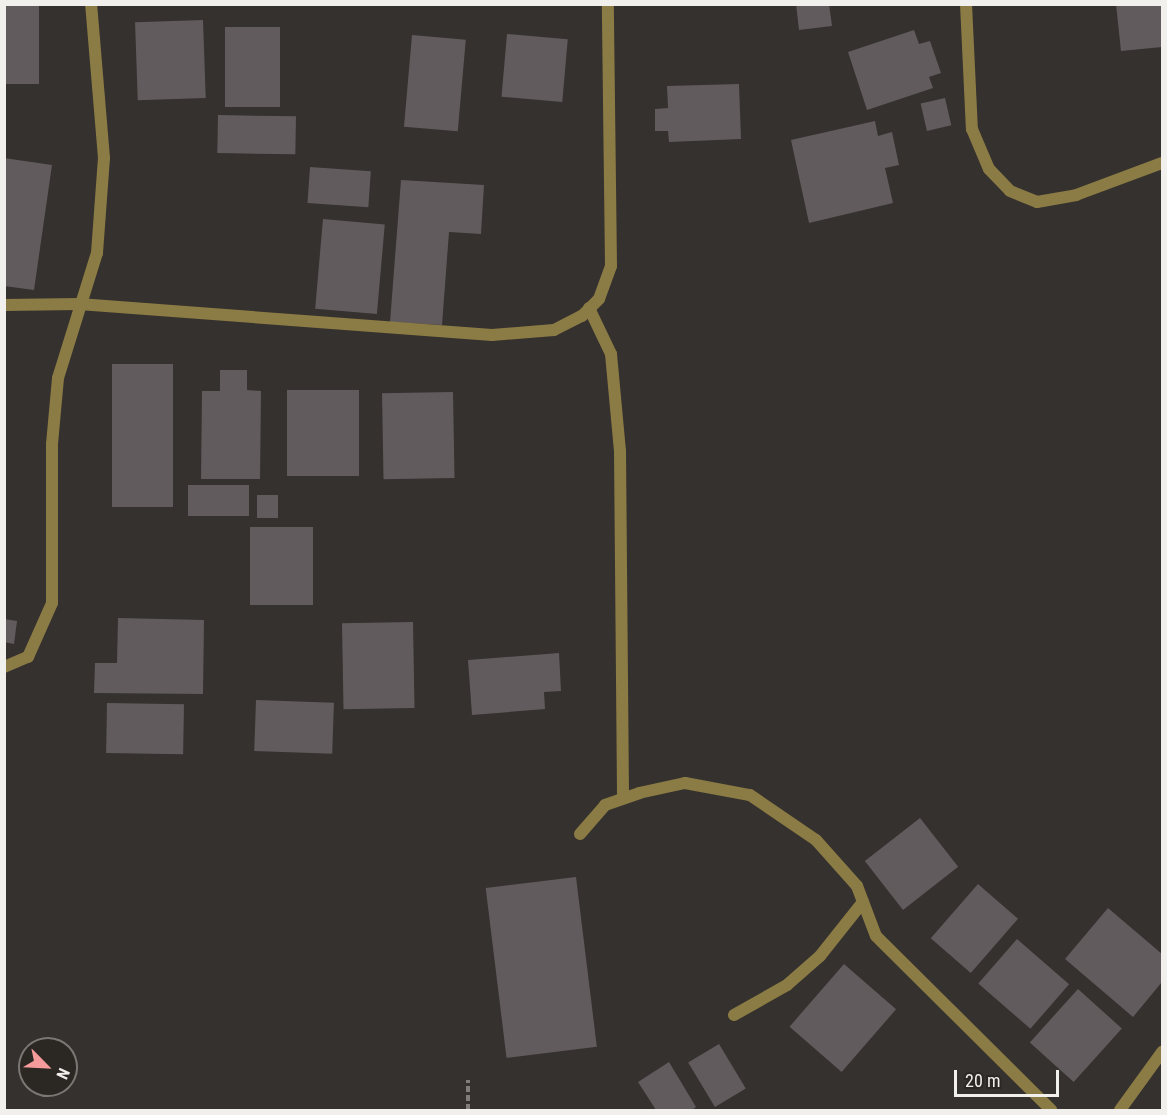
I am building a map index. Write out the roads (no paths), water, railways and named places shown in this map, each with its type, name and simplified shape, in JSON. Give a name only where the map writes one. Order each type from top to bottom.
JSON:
[{"type":"street","points":[[4,667],[28,657],[52,603],[52,444],[58,378],[79,304],[97,253],[104,158],[91,4]]},
{"type":"street","points":[[4,305],[79,304],[492,335],[554,330],[589,308],[610,266],[608,4]]},
{"type":"street","points":[[966,4],[972,129],[989,169],[1010,191],[1037,202],[1076,195],[1162,163]]},
{"type":"street","points":[[589,308],[611,354],[620,451],[623,798]]},
{"type":"street","points":[[580,834],[605,805],[623,798],[685,783],[750,795],[816,840],[857,886],[876,936],[1052,1110]]},
{"type":"street","points":[[734,1015],[787,985],[820,956],[863,902]]},
{"type":"street","points":[[1120,1110],[1162,1052]]}]
